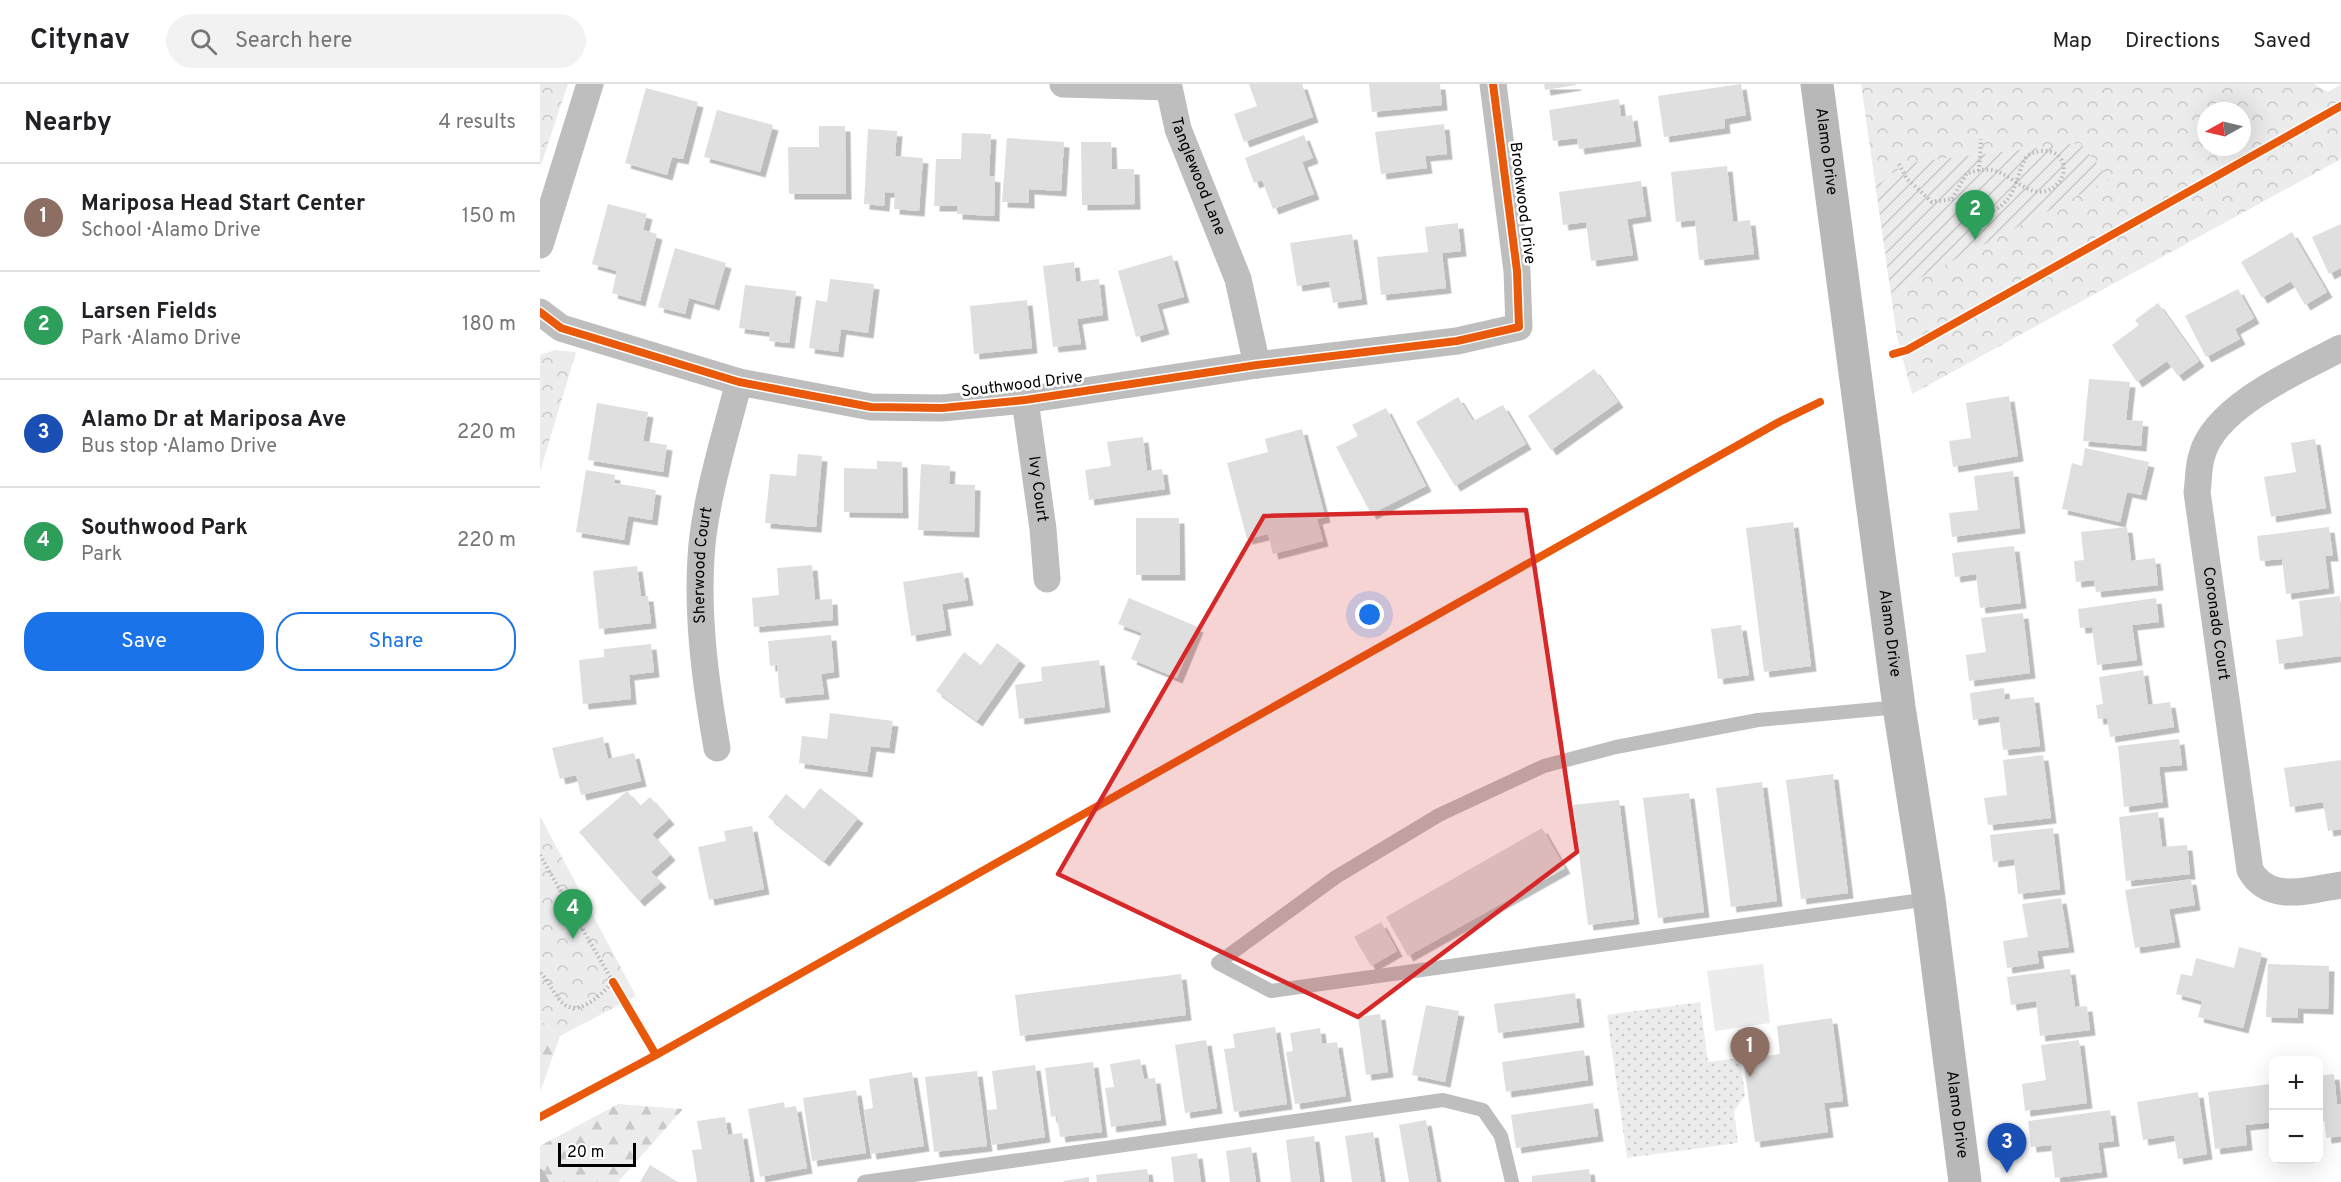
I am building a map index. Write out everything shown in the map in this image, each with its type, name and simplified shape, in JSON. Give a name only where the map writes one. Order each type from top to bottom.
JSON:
[{"type":"main road","name":"Alamo Drive","points":[[1817,84],[1899,707],[1929,899],[1965,1182]]},
{"type":"street","points":[[540,245],[590,84]]},
{"type":"street","name":"Tanglewood Lane","points":[[1063,84],[1169,87],[1178,129],[1238,279],[1257,364]]},
{"type":"street","name":"Brookwood Drive","points":[[1493,84],[1517,271],[1519,327]]},
{"type":"street","name":"Southwood Drive","points":[[540,312],[561,328],[739,382],[871,407],[942,408],[1025,400],[1257,364],[1457,340],[1519,327]]},
{"type":"street","name":"Coronado Court","points":[[2341,348],[2249,398],[2224,419],[2202,453],[2197,492],[2250,870],[2260,884],[2274,892],[2341,885]]},
{"type":"street","name":"Sherwood Court","points":[[717,748],[699,616],[701,555],[716,471],[739,382]]},
{"type":"street","name":"Ivy Court","points":[[1025,400],[1043,529],[1047,579]]},
{"type":"lane","points":[[1899,707],[1758,720],[1616,747],[1544,766],[1439,815],[1336,877],[1218,963],[1271,991],[1929,899]]},
{"type":"lane","points":[[864,1182],[952,1176],[1443,1100],[1483,1110],[1501,1136],[1512,1182]]},
{"type":"path","points":[[1979,171],[1981,139]]},
{"type":"path","points":[[1952,200],[1958,207],[1972,214],[1984,214],[1999,207],[2010,197],[2017,181],[2021,165],[2027,156],[2047,150],[2058,153],[2063,161],[2063,176],[2056,186],[2046,191],[2035,191],[2017,181],[1992,170],[1979,171],[1967,173],[1952,200]]},
{"type":"path","points":[[1899,164],[1907,179],[1932,202],[1952,200]]},
{"type":"path","points":[[540,855],[619,991]]},
{"type":"path","points":[[540,972],[553,987],[560,1001],[570,1008],[585,1006],[598,999],[613,982]]},
{"type":"highlighted area","points":[[1526,510],[1577,852],[1358,1017],[1058,874],[1264,516]]},
{"type":"green space","points":[[540,84],[568,84],[540,168]]},
{"type":"green space","points":[[1861,84],[2314,84],[2328,92],[2341,84],[2341,159],[1912,394],[1897,337]]},
{"type":"green space","points":[[2080,143],[2110,179],[1891,293],[1876,187],[1906,163]]},
{"type":"green space","points":[[555,350],[576,352],[540,472],[540,355]]},
{"type":"green space","points":[[540,816],[636,996],[560,1036],[540,1020]]},
{"type":"green space","points":[[1763,964],[1770,1023],[1715,1031],[1707,971]]},
{"type":"green space","points":[[1700,1002],[1708,1062],[1740,1058],[1745,1096],[1734,1111],[1738,1143],[1627,1158],[1607,1015]]},
{"type":"green space","points":[[540,1020],[560,1036],[540,1092]]},
{"type":"green space","points":[[618,1104],[683,1109],[618,1182],[540,1182],[540,1146]]},
{"type":"building","points":[[1249,84],[1302,84],[1313,117],[1244,142],[1234,114],[1257,106]]},
{"type":"building","points":[[1369,84],[1440,84],[1442,105],[1372,112]]},
{"type":"building","points":[[1544,84],[1576,84],[1576,85],[1545,90]]},
{"type":"building","points":[[1741,84],[1746,115],[1724,119],[1725,128],[1664,137],[1658,96]]},
{"type":"building","points":[[646,88],[698,102],[683,159],[672,157],[667,175],[625,163]]},
{"type":"building","points":[[1619,99],[1621,117],[1632,115],[1636,141],[1579,149],[1577,138],[1553,141],[1549,110]]},
{"type":"building","points":[[717,110],[773,125],[760,172],[704,157]]},
{"type":"building","points":[[1444,124],[1447,154],[1425,156],[1427,168],[1381,174],[1375,132]]},
{"type":"building","points":[[819,126],[845,126],[846,194],[789,194],[788,147],[819,147]]},
{"type":"building","points":[[868,129],[897,131],[895,156],[923,158],[919,211],[894,209],[895,193],[885,192],[884,206],[864,204]]},
{"type":"building","points":[[962,133],[991,134],[989,176],[995,177],[994,216],[957,214],[957,206],[934,206],[936,159],[961,159]]},
{"type":"building","points":[[1304,135],[1313,158],[1302,162],[1314,194],[1273,209],[1262,180],[1254,183],[1245,158]]},
{"type":"building","points":[[1007,138],[1064,142],[1061,191],[1029,189],[1029,203],[1002,202]]},
{"type":"building","points":[[1081,142],[1111,142],[1112,169],[1134,169],[1135,204],[1082,205]]},
{"type":"building","points":[[1727,166],[1733,222],[1750,220],[1754,254],[1699,260],[1695,220],[1676,222],[1671,172]]},
{"type":"building","points":[[1641,181],[1646,216],[1627,219],[1633,255],[1591,261],[1586,222],[1563,225],[1559,192]]},
{"type":"building","points":[[608,204],[647,214],[643,230],[657,234],[640,301],[612,293],[617,271],[592,264]]},
{"type":"building","points":[[1458,223],[1461,251],[1442,253],[1446,288],[1381,295],[1377,257],[1428,252],[1425,227]]},
{"type":"building","points":[[2341,224],[2341,268],[2329,274],[2312,237]]},
{"type":"building","points":[[2292,232],[2327,292],[2305,305],[2291,281],[2262,298],[2241,262]]},
{"type":"building","points":[[1352,234],[1362,299],[1333,303],[1329,281],[1297,286],[1290,243]]},
{"type":"building","points":[[675,248],[726,263],[714,305],[689,298],[685,314],[658,307]]},
{"type":"building","points":[[1172,255],[1184,297],[1157,304],[1164,329],[1136,337],[1118,271]]},
{"type":"building","points":[[1074,262],[1076,282],[1099,279],[1103,315],[1077,319],[1081,344],[1053,347],[1043,266]]},
{"type":"building","points":[[830,279],[874,284],[868,333],[841,329],[838,352],[809,348],[816,300],[827,302]]},
{"type":"building","points":[[745,285],[796,291],[789,343],[769,341],[770,332],[739,328]]},
{"type":"building","points":[[2238,289],[2254,318],[2235,329],[2240,339],[2206,357],[2185,316]]},
{"type":"building","points":[[1027,300],[1032,348],[974,354],[970,306]]},
{"type":"building","points":[[2158,303],[2199,361],[2178,376],[2167,361],[2137,382],[2112,345],[2139,325],[2135,320]]},
{"type":"building","points":[[1594,369],[1618,402],[1551,450],[1528,416]]},
{"type":"building","points":[[2089,379],[2130,382],[2126,420],[2143,421],[2141,446],[2083,441]]},
{"type":"building","points":[[2009,396],[2018,456],[1953,467],[1949,441],[1971,438],[1966,403]]},
{"type":"building","points":[[1458,397],[1473,421],[1503,405],[1526,444],[1455,486],[1416,422]]},
{"type":"building","points":[[597,403],[648,412],[643,441],[667,445],[663,472],[588,460]]},
{"type":"building","points":[[1386,408],[1426,486],[1371,514],[1336,447],[1358,436],[1352,425]]},
{"type":"building","points":[[1302,429],[1325,517],[1317,519],[1323,541],[1273,554],[1268,534],[1247,539],[1227,463],[1268,452],[1265,439]]},
{"type":"building","points":[[1143,437],[1147,471],[1162,469],[1165,489],[1089,500],[1085,470],[1111,466],[1107,442]]},
{"type":"building","points":[[2315,439],[2326,508],[2271,517],[2264,477],[2296,472],[2291,443]]},
{"type":"building","points":[[2085,448],[2149,462],[2141,495],[2127,492],[2120,522],[2062,509],[2072,463],[2082,466]]},
{"type":"building","points":[[798,454],[822,456],[816,527],[765,523],[770,474],[796,476]]},
{"type":"building","points":[[877,461],[902,462],[903,513],[844,512],[844,468],[877,469]]},
{"type":"building","points":[[921,464],[950,466],[949,484],[975,485],[974,532],[918,530]]},
{"type":"building","points":[[586,470],[615,475],[614,483],[656,490],[652,520],[628,516],[624,540],[576,532]]},
{"type":"building","points":[[2013,471],[2020,528],[1952,537],[1949,513],[1978,510],[1974,476]]},
{"type":"building","points":[[1136,518],[1179,518],[1180,575],[1136,575]]},
{"type":"building","points":[[1793,522],[1811,666],[1764,672],[1746,528]]},
{"type":"building","points":[[2127,527],[2131,561],[2155,558],[2158,585],[2096,592],[2094,580],[2076,582],[2074,561],[2084,560],[2081,532]]},
{"type":"building","points":[[2329,527],[2333,556],[2325,556],[2329,588],[2286,594],[2282,559],[2260,561],[2257,536]]},
{"type":"building","points":[[2014,546],[2021,603],[1980,608],[1976,574],[1955,577],[1952,553]]},
{"type":"building","points":[[812,565],[815,600],[832,599],[833,620],[754,627],[752,598],[779,595],[777,568]]},
{"type":"building","points":[[637,566],[641,596],[648,596],[651,623],[599,629],[593,571]]},
{"type":"building","points":[[963,572],[968,600],[942,604],[946,630],[911,636],[903,582]]},
{"type":"building","points":[[2340,596],[2341,656],[2279,664],[2276,640],[2303,636],[2299,601]]},
{"type":"building","points":[[1129,598],[1198,627],[1177,678],[1131,659],[1142,633],[1118,624]]},
{"type":"building","points":[[2156,598],[2159,622],[2132,625],[2137,660],[2097,665],[2092,627],[2080,628],[2078,609]]},
{"type":"building","points":[[2023,613],[2030,673],[1969,681],[1966,655],[1986,652],[1981,618]]},
{"type":"building","points":[[1741,625],[1749,675],[1718,679],[1711,629]]},
{"type":"building","points":[[831,635],[834,672],[821,674],[824,694],[780,698],[777,665],[770,666],[768,641]]},
{"type":"building","points":[[997,643],[1020,660],[977,721],[936,691],[964,652],[981,665]]},
{"type":"building","points":[[651,644],[654,672],[629,675],[631,699],[583,704],[579,660],[604,657],[604,649]]},
{"type":"building","points":[[1099,660],[1105,707],[1019,719],[1015,685],[1042,681],[1041,667]]},
{"type":"building","points":[[2143,670],[2148,705],[2170,702],[2174,727],[2110,737],[2107,718],[2098,719],[2096,705],[2103,704],[2099,677]]},
{"type":"building","points":[[2004,688],[2005,700],[2034,697],[2040,746],[2003,750],[1999,716],[1973,720],[1970,693]]},
{"type":"building","points":[[830,713],[893,721],[889,748],[871,746],[867,772],[799,763],[802,736],[827,739]]},
{"type":"building","points":[[603,737],[608,759],[634,753],[641,781],[581,795],[576,775],[560,779],[552,748]]},
{"type":"building","points":[[2179,739],[2182,765],[2159,767],[2163,802],[2124,807],[2118,746]]},
{"type":"building","points":[[2043,755],[2051,818],[1988,825],[1984,798],[2007,795],[2003,760]]},
{"type":"building","points":[[2341,760],[2341,829],[2328,831],[2323,802],[2290,807],[2284,768]]},
{"type":"building","points":[[1833,774],[1848,893],[1801,899],[1786,780]]},
{"type":"building","points":[[1762,782],[1777,901],[1731,907],[1716,788]]},
{"type":"building","points":[[820,788],[858,818],[824,861],[768,817],[786,794],[804,809]]},
{"type":"building","points":[[627,791],[640,806],[650,797],[669,819],[652,834],[670,855],[651,872],[661,882],[639,901],[579,832]]},
{"type":"building","points":[[1689,793],[1704,912],[1658,918],[1643,798]]},
{"type":"building","points":[[1619,800],[1634,919],[1588,925],[1573,805]]},
{"type":"building","points":[[2158,812],[2162,847],[2187,845],[2190,874],[2126,881],[2119,817]]},
{"type":"building","points":[[752,826],[764,889],[709,900],[698,847],[726,841],[724,831]]},
{"type":"building","points":[[1542,828],[1565,868],[1408,956],[1386,917]]},
{"type":"building","points":[[2053,828],[2060,889],[2018,894],[2014,859],[1993,862],[1990,835]]},
{"type":"building","points":[[2191,879],[2195,905],[2169,909],[2175,942],[2135,948],[2125,890]]},
{"type":"building","points":[[2061,898],[2069,947],[2037,951],[2039,963],[2007,968],[2003,941],[2028,937],[2022,904]]},
{"type":"building","points":[[1381,922],[1397,951],[1371,966],[1354,937]]},
{"type":"building","points":[[2239,947],[2262,953],[2243,1028],[2198,1017],[2202,1001],[2176,994],[2181,974],[2192,976],[2196,958],[2234,968]]},
{"type":"building","points":[[2268,964],[2329,966],[2328,1009],[2298,1008],[2298,1018],[2266,1017]]},
{"type":"building","points":[[2070,969],[2075,1007],[2087,1006],[2090,1030],[2040,1036],[2036,1001],[2011,1005],[2007,977]]},
{"type":"building","points":[[1181,974],[1186,1015],[1020,1036],[1015,995]]},
{"type":"building","points":[[1575,993],[1579,1022],[1498,1033],[1494,1004]]},
{"type":"building","points":[[1426,1005],[1459,1011],[1445,1082],[1412,1075]]},
{"type":"building","points":[[1380,1014],[1388,1072],[1366,1075],[1358,1017]]},
{"type":"building","points":[[1832,1018],[1843,1101],[1824,1103],[1828,1132],[1755,1142],[1743,1059],[1780,1054],[1777,1026]]},
{"type":"building","points":[[1275,1027],[1287,1104],[1234,1112],[1224,1049],[1235,1048],[1233,1034]]},
{"type":"building","points":[[1320,1028],[1322,1044],[1337,1042],[1346,1096],[1295,1104],[1286,1052],[1293,1051],[1290,1033]]},
{"type":"building","points":[[1206,1040],[1217,1108],[1185,1113],[1175,1045]]},
{"type":"building","points":[[2079,1040],[2087,1103],[2025,1111],[2022,1084],[2046,1080],[2041,1045]]},
{"type":"building","points":[[1584,1050],[1588,1080],[1506,1092],[1502,1062]]},
{"type":"building","points":[[1140,1059],[1144,1079],[1155,1078],[1161,1120],[1111,1127],[1105,1088],[1114,1087],[1110,1064]]},
{"type":"building","points":[[1093,1062],[1102,1132],[1060,1137],[1057,1116],[1051,1117],[1045,1068]]},
{"type":"building","points":[[1035,1065],[1045,1137],[992,1145],[987,1110],[997,1109],[992,1071]]},
{"type":"building","points":[[977,1071],[987,1146],[934,1152],[925,1077]]},
{"type":"building","points":[[912,1072],[924,1146],[871,1154],[864,1110],[873,1108],[869,1079]]},
{"type":"building","points":[[2334,1074],[2337,1105],[2341,1104],[2341,1136],[2326,1138],[2323,1115],[2323,1075]]},
{"type":"building","points":[[2269,1084],[2269,1123],[2245,1125],[2247,1145],[2215,1149],[2208,1092]]},
{"type":"building","points":[[856,1090],[866,1153],[812,1161],[803,1098]]},
{"type":"building","points":[[2198,1092],[2207,1154],[2178,1159],[2174,1135],[2143,1140],[2137,1102]]},
{"type":"building","points":[[784,1102],[785,1108],[796,1106],[807,1168],[760,1177],[748,1109]]},
{"type":"building","points":[[1593,1103],[1598,1136],[1516,1148],[1511,1115]]},
{"type":"building","points":[[2110,1110],[2114,1141],[2098,1143],[2102,1172],[2055,1178],[2051,1145],[2031,1147],[2028,1121]]},
{"type":"building","points":[[725,1117],[728,1135],[742,1133],[750,1182],[697,1182],[692,1150],[702,1149],[697,1121]]},
{"type":"building","points":[[1426,1120],[1437,1182],[1409,1182],[1399,1125]]},
{"type":"building","points":[[1373,1132],[1381,1182],[1352,1182],[1345,1136]]},
{"type":"building","points":[[1314,1136],[1320,1182],[1291,1182],[1286,1140]]},
{"type":"building","points":[[1251,1147],[1256,1182],[1230,1182],[1226,1151]]},
{"type":"building","points":[[1197,1153],[1201,1182],[1174,1182],[1171,1157]]},
{"type":"building","points":[[650,1165],[678,1182],[640,1182]]},
{"type":"building","points":[[1147,1169],[1149,1182],[1097,1182],[1096,1175]]},
{"type":"building","points":[[1589,1169],[1591,1182],[1532,1182],[1532,1176]]},
{"type":"building","points":[[1089,1177],[1089,1182],[1063,1181]]},
{"type":"waterway","points":[[540,1173],[545,1182]]},
{"type":"cycle path","points":[[540,312],[561,328],[739,382],[871,407],[942,408],[1025,400],[1257,365],[1457,341],[1519,327],[1517,271],[1493,84]]},
{"type":"cycle path","points":[[1893,354],[1907,350],[2341,106]]},
{"type":"cycle path","points":[[540,1117],[656,1055],[1779,422],[1820,402]]},
{"type":"cycle path","points":[[613,982],[656,1055]]},
{"type":"place","name":"Larsen Fields","points":[[1975,240]]},
{"type":"place","name":"Southwood Park","points":[[573,939]]},
{"type":"place","name":"Mariposa Head Start Center","points":[[1750,1077]]},
{"type":"place","name":"Alamo Dr at Mariposa Ave","points":[[2007,1173]]}]
